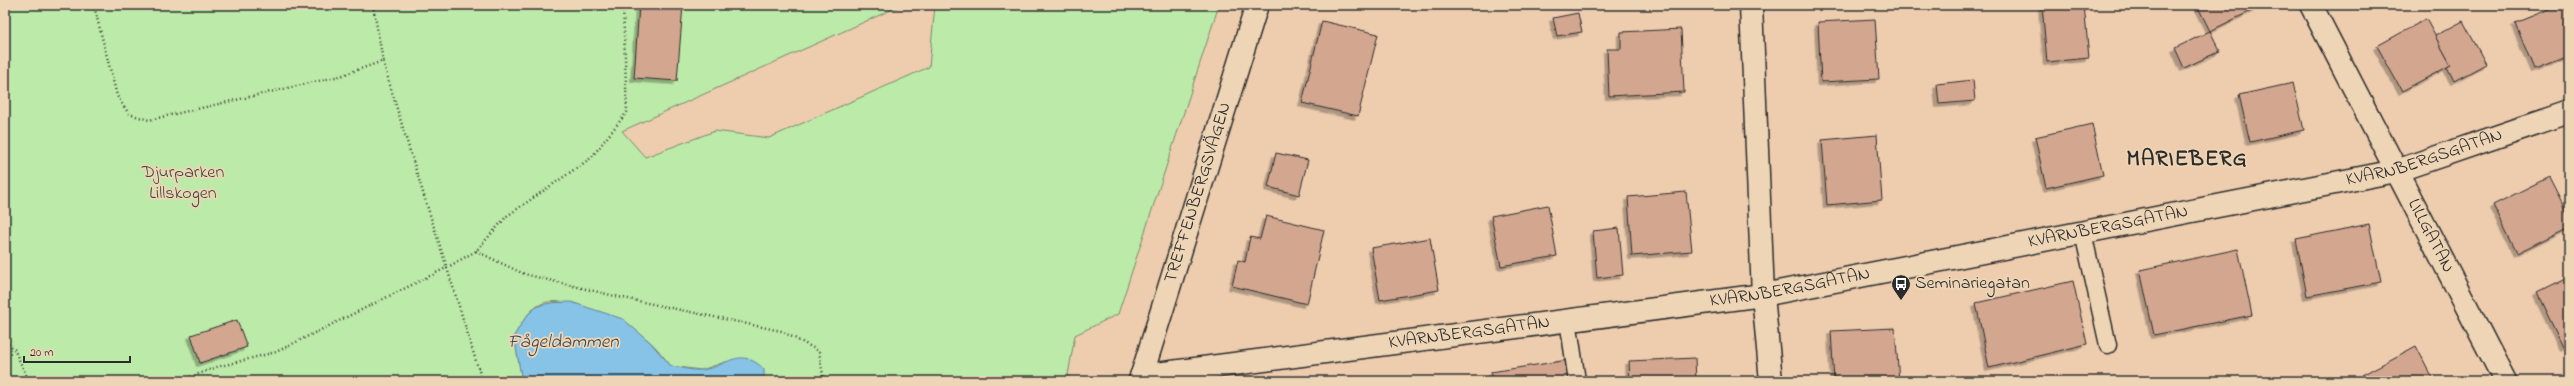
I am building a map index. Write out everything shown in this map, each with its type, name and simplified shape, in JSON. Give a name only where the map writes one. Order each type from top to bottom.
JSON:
[{"type":"street","name":"TREFFENBERGSVÄGEN","points":[[1140,379],[1257,5]]},
{"type":"street","points":[[1751,5],[1763,294],[1771,381]]},
{"type":"street","name":"LILLGATAN","points":[[2311,5],[2505,381]]},
{"type":"street","name":"KVARNBERGSGATAN","points":[[1140,379],[1763,294],[2396,171],[2569,112]]},
{"type":"lane","points":[[2083,233],[2108,345]]},
{"type":"lane","points":[[1568,320],[1577,381]]},
{"type":"path","points":[[91,5],[95,10],[116,96],[129,114],[149,120],[340,76],[383,61]]},
{"type":"path","points":[[373,5],[383,61],[414,169],[448,267],[482,381]]},
{"type":"path","points":[[179,381],[217,367],[276,352],[448,267],[476,251],[507,216],[591,158],[627,112],[623,5]]},
{"type":"path","points":[[476,251],[524,274],[619,298],[781,330],[819,352],[824,381]]},
{"type":"path","points":[[5,341],[14,349],[29,381]]},
{"type":"green space","name":"Djurparken Lillskogen","points":[[5,5],[902,5],[622,131],[645,157],[715,131],[769,138],[929,67],[935,5],[1219,5],[1118,314],[1075,335],[1067,381],[764,381],[763,369],[725,362],[701,370],[671,366],[648,340],[612,319],[580,306],[552,302],[541,304],[532,310],[525,318],[514,336],[522,381],[5,381]]},
{"type":"water","name":"Fågeldammen","points":[[571,302],[623,319],[649,341],[671,366],[701,370],[733,359],[747,359],[755,362],[764,369],[764,381],[522,381],[514,336],[520,326],[531,312],[542,305],[549,303]]},
{"type":"building","points":[[639,5],[683,5],[677,81],[634,78]]},
{"type":"building","points":[[2042,5],[2084,5],[2089,58],[2047,62]]},
{"type":"building","points":[[2197,5],[2255,5],[2257,8],[2210,31]]},
{"type":"building","points":[[2559,5],[2567,5],[2569,9],[2569,55],[2534,69],[2515,23]]},
{"type":"building","points":[[1578,13],[1582,32],[1557,36],[1553,18]]},
{"type":"building","points":[[1875,19],[1879,79],[1821,82],[1818,22]]},
{"type":"building","points":[[2426,19],[2451,65],[2402,91],[2377,46]]},
{"type":"building","points":[[1322,21],[1378,34],[1358,116],[1302,103]]},
{"type":"building","points":[[2463,21],[2486,64],[2454,81],[2447,67],[2451,65],[2435,36]]},
{"type":"building","points":[[1681,29],[1684,92],[1609,96],[1607,49],[1621,49],[1621,32]]},
{"type":"building","points":[[2210,31],[2220,51],[2184,68],[2175,48]]},
{"type":"building","points":[[1973,80],[1975,101],[1939,104],[1937,84]]},
{"type":"building","points":[[2293,83],[2304,130],[2250,142],[2239,95]]},
{"type":"building","points":[[2092,124],[2103,175],[2046,188],[2035,137]]},
{"type":"building","points":[[1877,135],[1882,200],[1827,205],[1822,140]]},
{"type":"building","points":[[1276,153],[1308,160],[1299,195],[1268,187]]},
{"type":"building","points":[[2549,177],[2569,216],[2569,227],[2517,253],[2493,205]]},
{"type":"building","points":[[1686,192],[1692,251],[1632,256],[1628,197]]},
{"type":"building","points":[[1548,205],[1557,256],[1501,266],[1491,216]]},
{"type":"building","points":[[1266,216],[1324,230],[1307,304],[1232,286],[1238,260],[1245,262],[1250,237],[1260,239]]},
{"type":"building","points":[[2369,224],[2381,282],[2307,296],[2296,239]]},
{"type":"building","points":[[1619,228],[1623,275],[1597,278],[1593,231]]},
{"type":"building","points":[[1430,238],[1439,290],[1380,300],[1371,248]]},
{"type":"building","points":[[2238,249],[2252,315],[2154,335],[2140,270]]},
{"type":"building","points":[[2569,277],[2569,344],[2563,347],[2537,293]]},
{"type":"building","points":[[2073,281],[2087,344],[1989,368],[1976,303]]},
{"type":"building","points":[[237,320],[247,347],[200,363],[191,335]]},
{"type":"building","points":[[1895,328],[1899,381],[1834,381],[1831,331]]},
{"type":"building","points":[[2416,346],[2434,381],[2366,381],[2362,375]]},
{"type":"building","points":[[1695,358],[1696,381],[1630,381],[1629,361]]},
{"type":"building","points":[[1568,360],[1571,381],[1493,381],[1491,372]]},
{"type":"place","name":"Seminariegatan","points":[[1901,301]]},
{"type":"district","name":"MARIEBERG","points":[[2187,160]]}]
